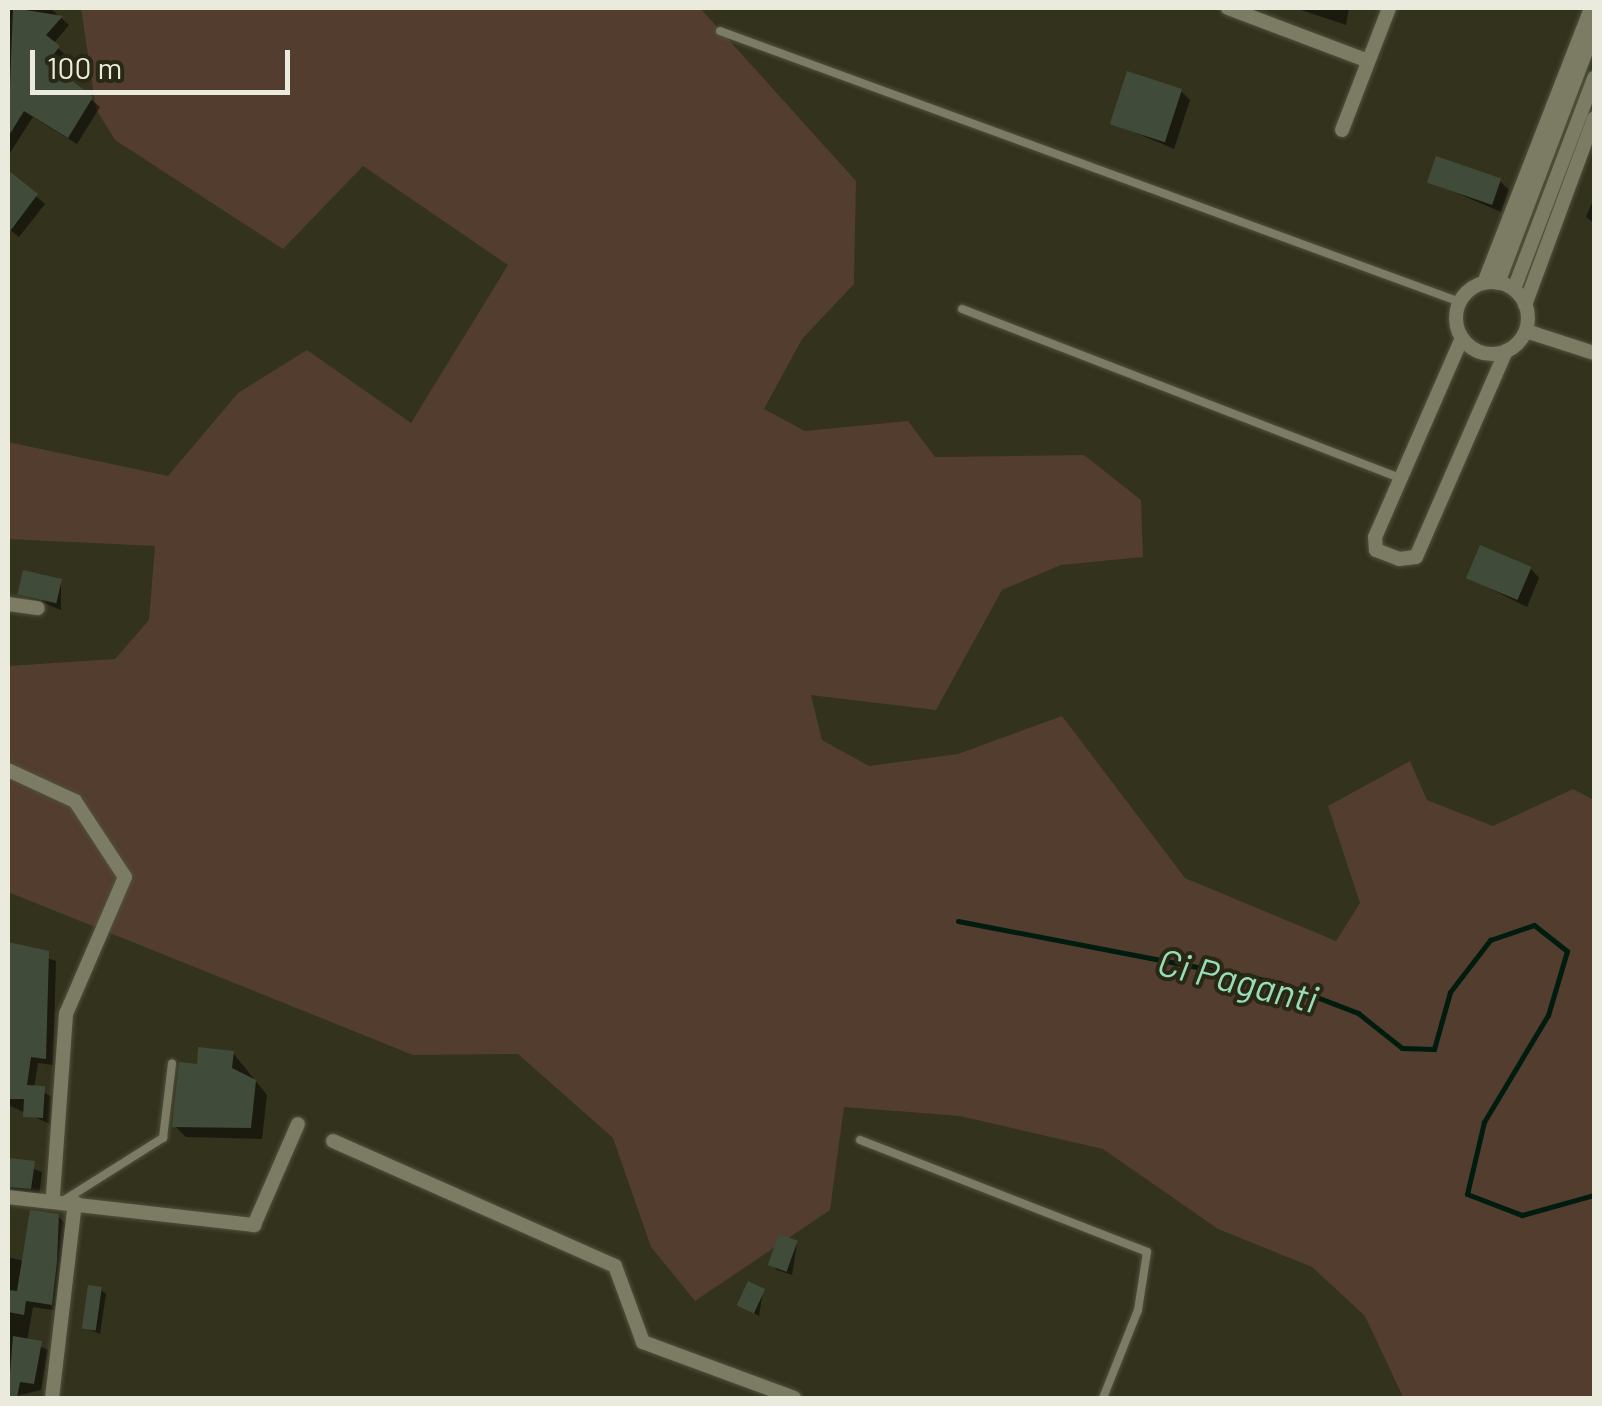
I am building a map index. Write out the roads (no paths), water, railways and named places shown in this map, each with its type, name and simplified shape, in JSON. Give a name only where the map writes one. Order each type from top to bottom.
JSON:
[{"type":"street","points":[[1228,8],[1368,61]]},
{"type":"street","points":[[1342,130],[1389,8]]},
{"type":"street","points":[[1491,283],[1591,8]]},
{"type":"street","points":[[1594,30],[1491,283],[1460,302],[1462,338],[1397,477],[1373,546],[1410,560],[1506,351],[1526,331],[1525,305],[1594,118]]},
{"type":"street","points":[[1514,289],[1594,78]]},
{"type":"street","points":[[1491,283],[1514,289],[1525,305]]},
{"type":"street","points":[[1526,331],[1594,354]]},
{"type":"street","points":[[1462,338],[1482,353],[1506,351]]},
{"type":"street","points":[[8,604],[38,608]]},
{"type":"street","points":[[8,770],[75,801],[125,877],[66,1014],[65,1199],[52,1398]]},
{"type":"street","points":[[8,1197],[65,1199],[257,1224],[298,1124]]},
{"type":"street","points":[[334,1141],[615,1266],[642,1342],[794,1398]]},
{"type":"lane","points":[[720,30],[1460,302]]},
{"type":"lane","points":[[962,310],[1397,477]]},
{"type":"lane","points":[[65,1199],[164,1138],[172,1064]]},
{"type":"lane","points":[[860,1140],[1150,1254],[1102,1398]]},
{"type":"waterway","name":"Ci Paganti","points":[[958,921],[1280,983],[1358,1013],[1402,1048],[1434,1049],[1450,992],[1490,940],[1534,925],[1567,951],[1548,1015],[1484,1122],[1467,1194],[1522,1215],[1594,1195]]}]
